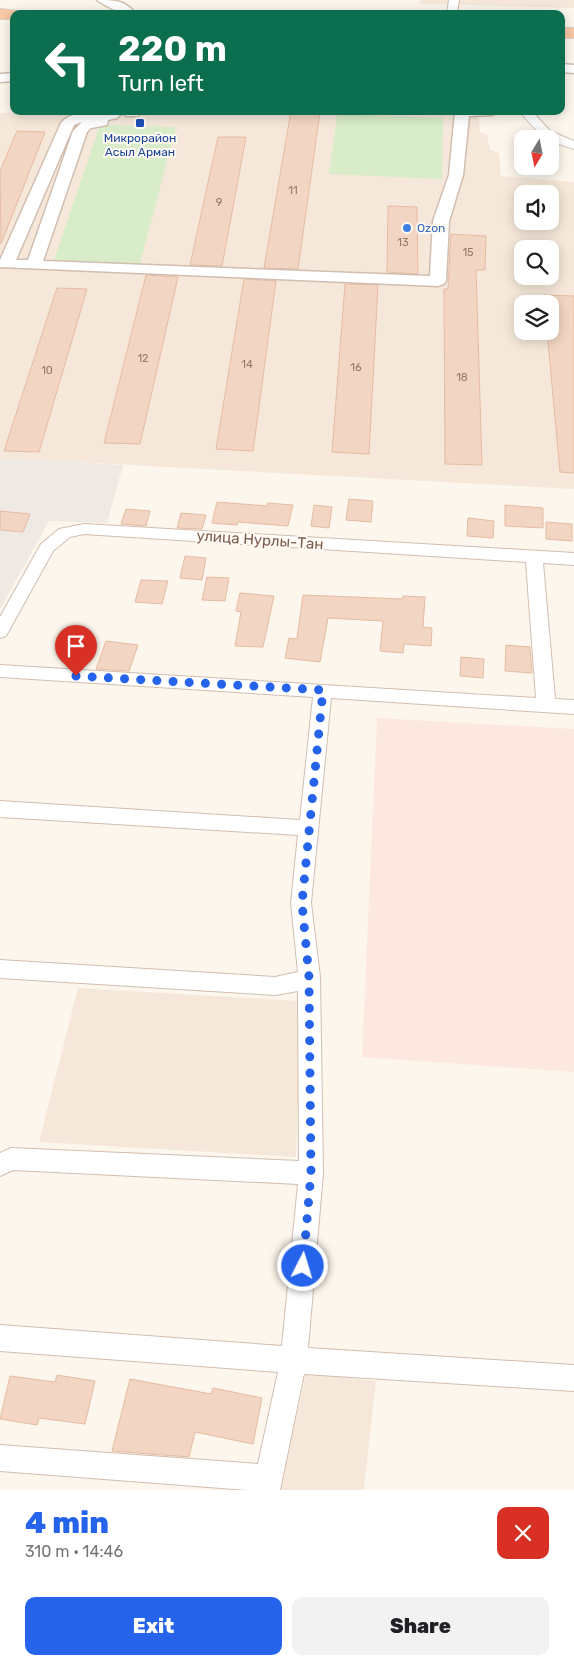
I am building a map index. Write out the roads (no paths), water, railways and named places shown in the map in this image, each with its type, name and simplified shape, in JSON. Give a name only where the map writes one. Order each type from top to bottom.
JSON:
[{"type":"main road","points":[[104,0],[126,10]]},
{"type":"street","points":[[113,115],[76,118],[68,123],[6,264],[438,281],[441,220],[451,195],[456,175],[462,115]]},
{"type":"street","points":[[34,265],[80,131],[86,125],[116,119],[123,115]]},
{"type":"street","points":[[529,115],[543,132],[554,140],[574,145]]},
{"type":"street","name":"улица Нурлы-Тан","points":[[0,632],[47,548],[65,533],[84,529],[574,559]]},
{"type":"street","points":[[534,557],[546,705]]},
{"type":"street","points":[[0,671],[574,707]]},
{"type":"street","points":[[0,1458],[267,1484],[294,1360],[311,1173],[309,977],[302,903],[323,690]]},
{"type":"street","points":[[0,809],[309,828]]},
{"type":"street","points":[[0,969],[275,986],[293,984],[309,977]]},
{"type":"street","points":[[0,1165],[11,1159],[311,1173]]},
{"type":"street","points":[[0,1338],[294,1360],[574,1378]]},
{"type":"place","name":"Микрорайон Асыл Арман","points":[[140,123]]},
{"type":"place","name":"Ozon","points":[[407,228]]}]
